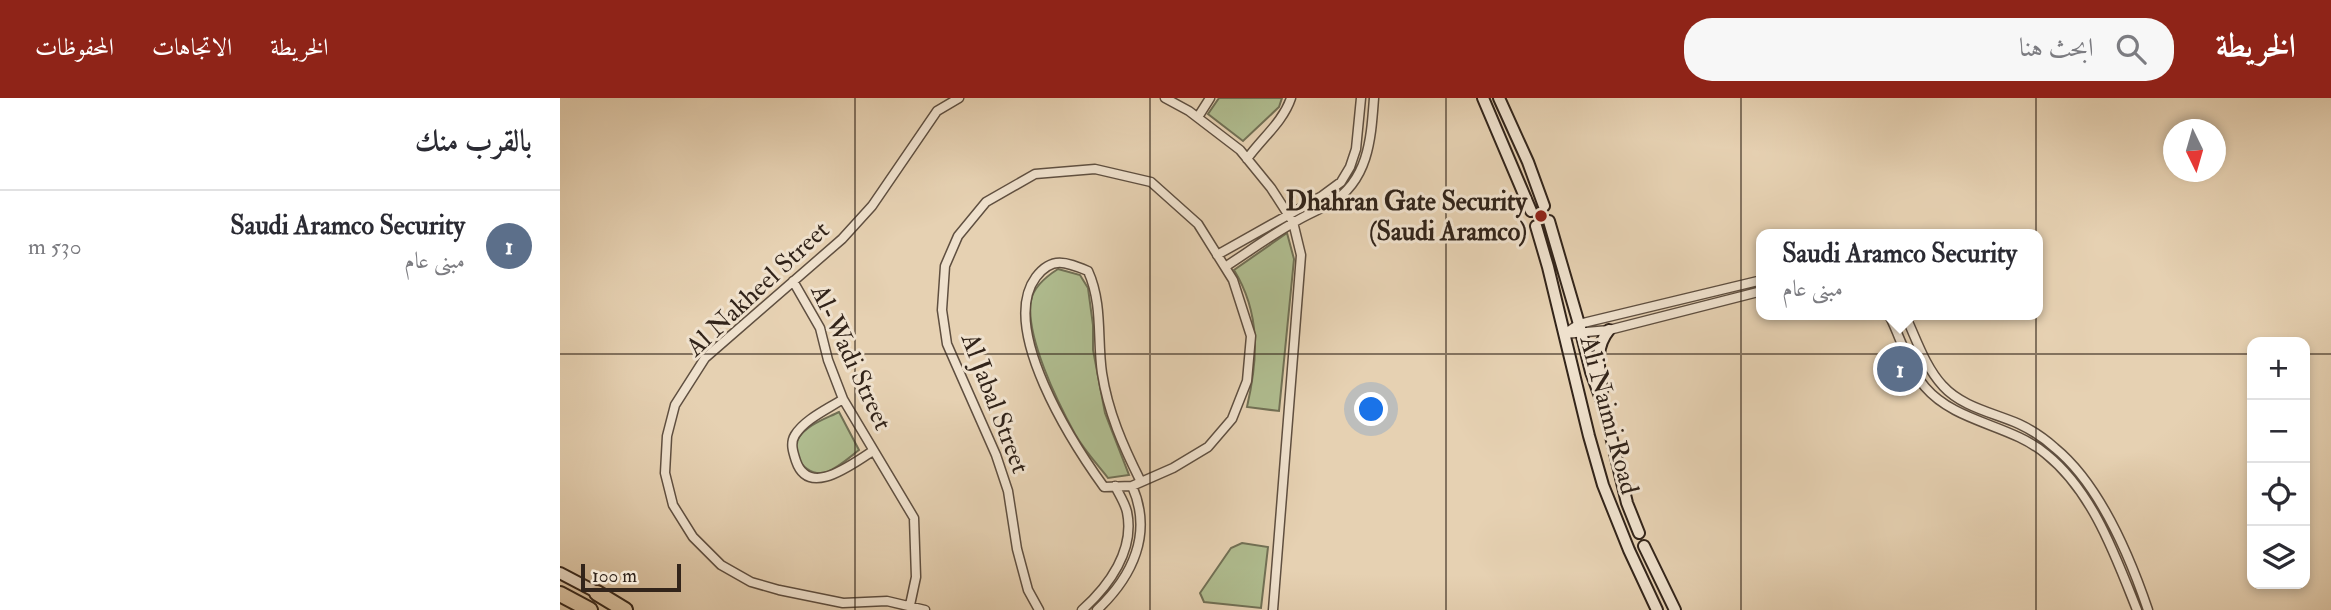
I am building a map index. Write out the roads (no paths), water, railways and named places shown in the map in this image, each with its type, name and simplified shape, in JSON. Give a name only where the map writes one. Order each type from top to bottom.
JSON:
[{"type":"highway","points":[[597,593],[627,610]]},
{"type":"highway","points":[[560,594],[590,610]]},
{"type":"main road","points":[[1483,98],[1531,211]]},
{"type":"main road","points":[[1499,98],[1544,206]]},
{"type":"main road","points":[[1524,193],[1533,197],[1537,194],[1537,188]]},
{"type":"main road","name":"Ali Naimi Road","points":[[1639,533],[1624,494],[1604,407],[1591,372],[1551,227],[1543,228],[1537,231],[1603,485],[1657,610]]},
{"type":"main road","points":[[1604,407],[1598,358],[1600,343],[1609,330]]},
{"type":"main road","points":[[1644,546],[1675,610]]},
{"type":"main road","points":[[560,573],[597,593]]},
{"type":"street","name":"Al Nakheel Street","points":[[925,610],[887,601],[843,603],[779,590],[751,582],[720,565],[693,537],[674,505],[666,473],[667,436],[675,405],[705,358],[842,239],[872,206],[937,111],[959,98]]},
{"type":"street","points":[[1165,98],[1198,117],[1240,150],[1271,188],[1293,222],[1301,255],[1273,610]]},
{"type":"street","points":[[1198,117],[1210,98]]},
{"type":"street","points":[[1247,159],[1263,136],[1278,124],[1291,98]]},
{"type":"street","points":[[1217,255],[1341,183],[1356,149],[1361,98]]},
{"type":"street","points":[[1225,267],[1293,222],[1331,203],[1346,192],[1358,177],[1371,140],[1374,98]]},
{"type":"street","name":"Al Jabal Street","points":[[1039,610],[1028,590],[1017,549],[1008,491],[996,455],[947,344],[942,310],[945,265],[958,236],[986,202],[1035,174],[1095,169],[1151,182],[1198,224],[1233,280],[1251,336],[1247,381],[1232,419],[1208,447],[1173,468],[1132,486]]},
{"type":"street","points":[[1097,610],[1112,596],[1133,564],[1140,536],[1140,504],[1132,486],[1104,487],[1068,434],[1050,398],[1025,324],[1025,302],[1032,284],[1045,266],[1058,262],[1088,271],[1093,282],[1100,317],[1102,371],[1110,411],[1140,482]]},
{"type":"street","name":"Al-Wadi Street","points":[[793,281],[820,328],[828,360],[843,399],[914,518],[916,576],[910,605]]},
{"type":"street","points":[[1563,334],[1756,282]]},
{"type":"street","points":[[1580,329],[1609,330],[1756,293]]},
{"type":"street","points":[[1891,320],[1918,377],[1933,394],[1948,406],[2033,444],[2059,466],[2084,496],[2137,610]]},
{"type":"street","points":[[1907,320],[1930,367],[1952,394],[2022,425],[2066,457],[2104,512],[2148,610]]},
{"type":"street","points":[[1918,377],[1921,367],[1930,367]]},
{"type":"street","points":[[843,399],[802,426],[793,437],[791,446],[800,470],[813,478],[830,477],[873,451]]},
{"type":"street","points":[[1083,610],[1111,581],[1126,543],[1127,509],[1115,486]]},
{"type":"place","name":"Dhahran Gate Security (Saudi Aramco)","points":[[1541,216]]},
{"type":"place","name":"Saudi Aramco Security","points":[[1900,369]]}]
